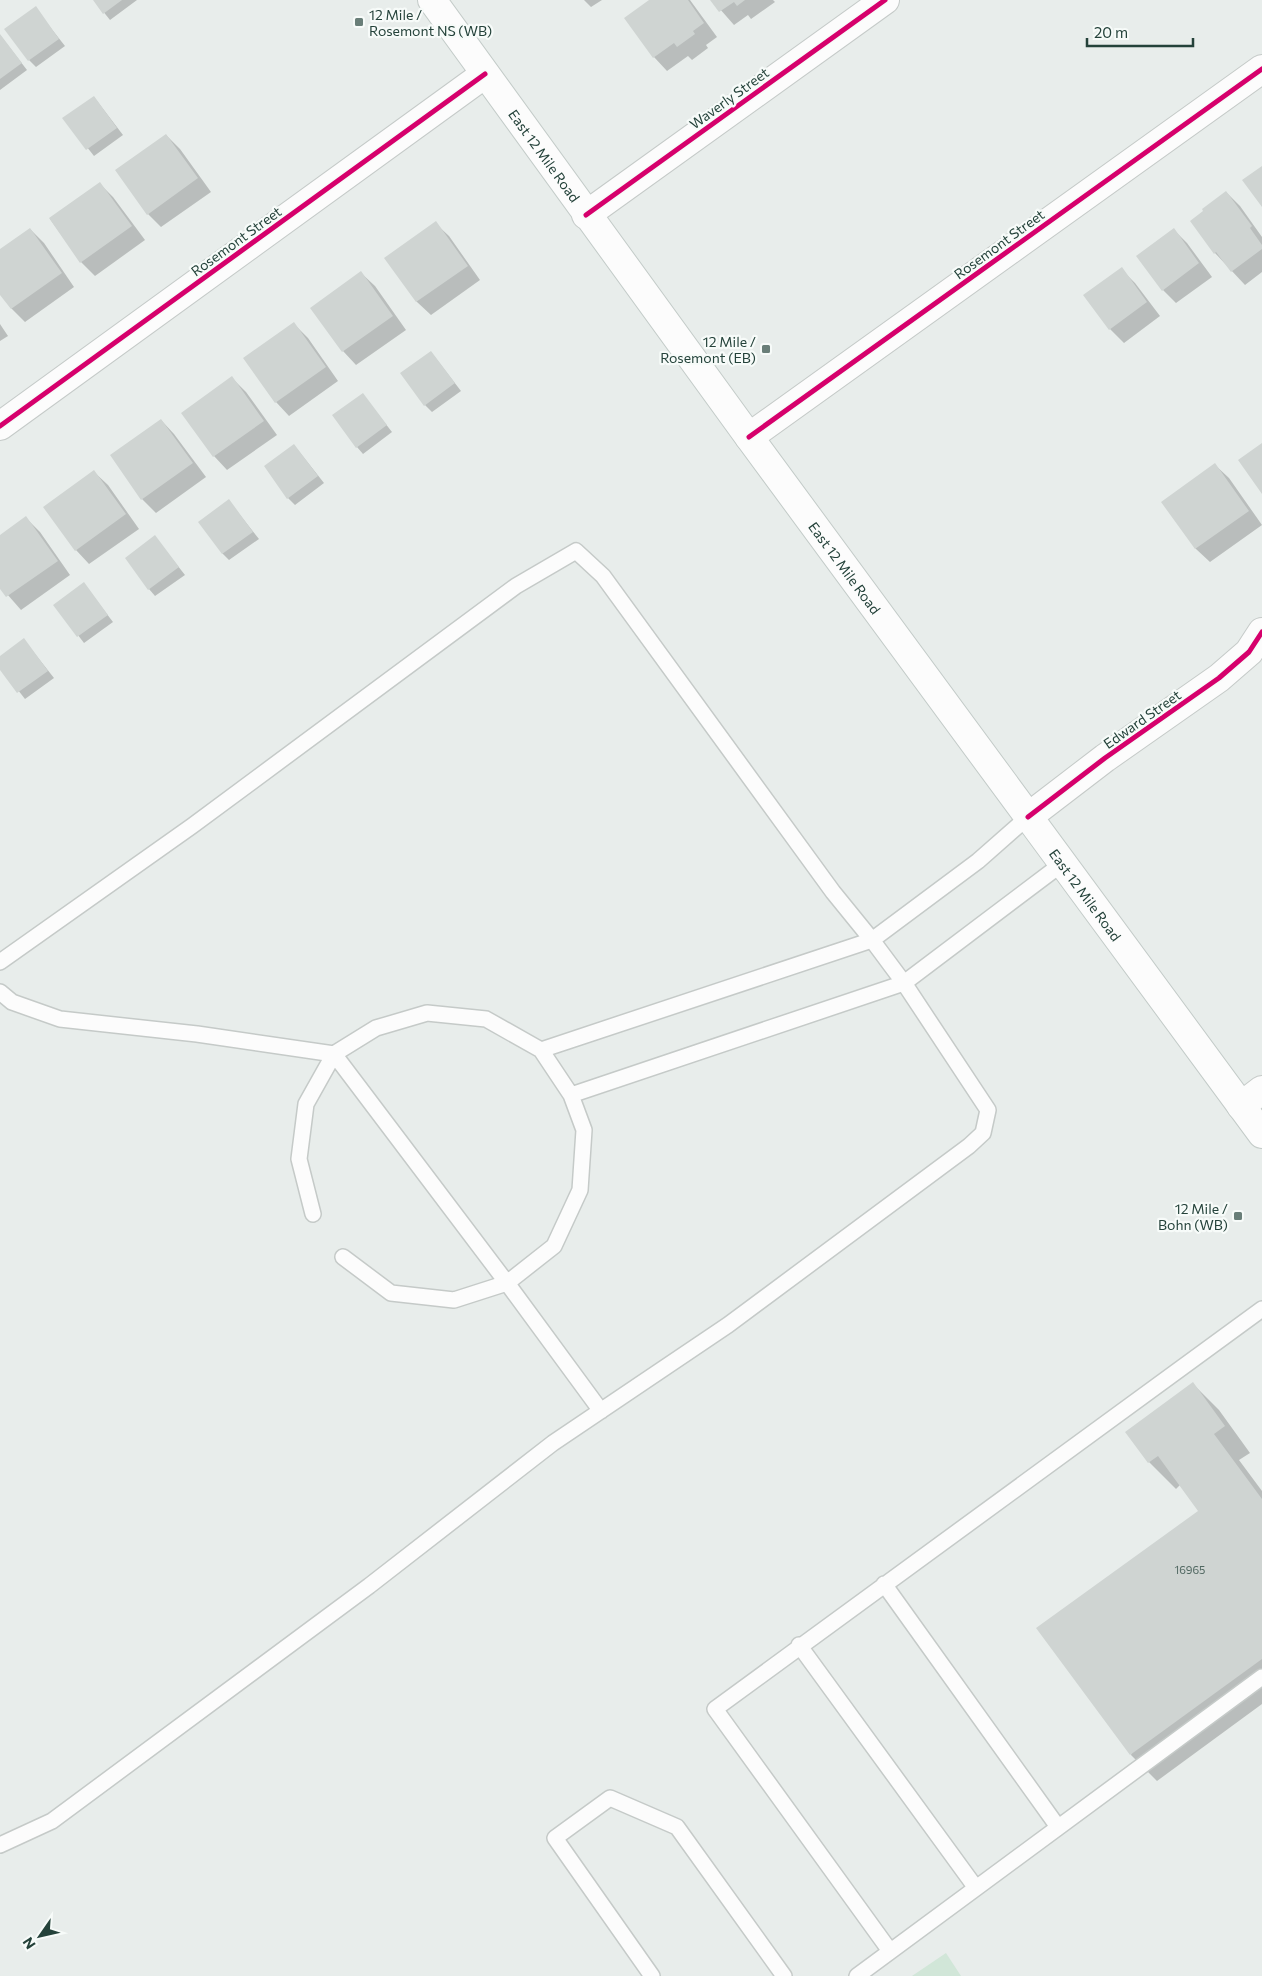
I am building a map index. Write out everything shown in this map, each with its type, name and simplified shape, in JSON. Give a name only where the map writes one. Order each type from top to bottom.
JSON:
[{"type":"street","name":"East 12 Mile Road","points":[[432,0],[586,215],[1028,817],[1251,1098],[1262,1134]]},
{"type":"street","name":"Waverly Street","points":[[586,215],[885,0]]},
{"type":"street","name":"Rosemont Street","points":[[749,437],[1262,69]]},
{"type":"street","name":"Rosemont Street","points":[[0,426],[485,74]]},
{"type":"street","name":"Edward Street","points":[[1028,817],[1106,758],[1219,678],[1249,652],[1262,632]]},
{"type":"lane","points":[[0,962],[192,826],[516,586],[576,551],[603,576],[832,892],[872,940],[904,983],[988,1110],[983,1133],[969,1146],[736,1319],[553,1443],[368,1586],[52,1821],[0,1845]]},
{"type":"lane","points":[[542,1050],[872,940],[978,861],[1028,817]]},
{"type":"lane","points":[[571,1095],[904,983],[1063,863]]},
{"type":"lane","points":[[0,992],[12,1002],[60,1019],[197,1034],[334,1054],[602,1411]]},
{"type":"lane","points":[[313,1214],[299,1159],[306,1104],[334,1054],[376,1028],[427,1013],[486,1019],[542,1050],[571,1095],[584,1130],[580,1190],[554,1246],[507,1283],[454,1300],[391,1293],[343,1257]]},
{"type":"lane","points":[[890,1952],[715,1709],[799,1645],[1262,1309]]},
{"type":"lane","points":[[884,1584],[1058,1827]]},
{"type":"lane","points":[[799,1645],[976,1888]]},
{"type":"lane","points":[[857,1976],[1262,1677]]},
{"type":"lane","points":[[652,1976],[555,1838],[610,1798],[677,1827],[784,1976]]},
{"type":"green space","points":[[946,1953],[961,1976],[912,1976]]},
{"type":"building","points":[[93,0],[122,0],[103,14]]},
{"type":"building","points":[[649,0],[688,0],[704,23],[693,31],[695,34],[677,47],[674,43],[653,58],[624,18]]},
{"type":"building","points":[[710,0],[745,0],[737,6],[734,2],[719,12]]},
{"type":"building","points":[[36,6],[59,39],[28,61],[4,29]]},
{"type":"building","points":[[0,34],[22,63],[0,79]]},
{"type":"building","points":[[94,96],[117,128],[86,150],[62,118]]},
{"type":"building","points":[[166,134],[198,178],[147,215],[115,170]]},
{"type":"building","points":[[1262,166],[1262,207],[1242,180]]},
{"type":"building","points":[[100,182],[132,226],[80,263],[49,218]]},
{"type":"building","points":[[1226,191],[1252,226],[1250,228],[1262,245],[1262,249],[1231,272],[1216,252],[1214,254],[1190,221],[1203,211],[1202,209]]},
{"type":"building","points":[[436,221],[468,266],[416,302],[384,258]]},
{"type":"building","points":[[30,228],[62,273],[11,309],[0,295],[0,249]]},
{"type":"building","points":[[1174,228],[1199,263],[1162,291],[1136,256]]},
{"type":"building","points":[[1122,267],[1147,302],[1109,330],[1083,295]]},
{"type":"building","points":[[361,271],[393,316],[342,352],[310,308]]},
{"type":"building","points":[[294,322],[326,367],[275,403],[243,358]]},
{"type":"building","points":[[431,351],[455,383],[424,406],[400,373]]},
{"type":"building","points":[[232,376],[264,421],[213,457],[181,413]]},
{"type":"building","points":[[363,393],[387,425],[356,448],[332,415]]},
{"type":"building","points":[[161,419],[193,463],[141,500],[110,455]]},
{"type":"building","points":[[1262,443],[1262,494],[1238,460]]},
{"type":"building","points":[[294,444],[318,476],[287,499],[264,466]]},
{"type":"building","points":[[1215,463],[1249,511],[1195,549],[1161,502]]},
{"type":"building","points":[[94,470],[126,514],[75,551],[43,507]]},
{"type":"building","points":[[229,499],[253,532],[222,554],[198,522]]},
{"type":"building","points":[[26,516],[58,561],[6,597],[0,589],[0,535]]},
{"type":"building","points":[[155,535],[179,567],[148,590],[125,558]]},
{"type":"building","points":[[84,582],[108,615],[77,637],[53,605]]},
{"type":"building","points":[[24,638],[48,671],[17,693],[0,670],[0,656]]},
{"type":"building","points":[[1193,1382],[1225,1426],[1214,1434],[1262,1499],[1262,1659],[1130,1755],[1036,1628],[1198,1511],[1158,1456],[1148,1463],[1125,1432]]},
{"type":"cycle path","points":[[586,215],[885,0]]},
{"type":"cycle path","points":[[749,437],[1262,69]]},
{"type":"cycle path","points":[[0,426],[485,74]]},
{"type":"cycle path","points":[[1028,817],[1105,758],[1219,678],[1249,652],[1262,632]]},
{"type":"place","name":"12 Mile / Rosemont NS (WB)","points":[[359,22]]},
{"type":"place","name":"12 Mile / Rosemont (EB)","points":[[766,349]]},
{"type":"place","name":"12 Mile / Bohn (WB)","points":[[1238,1216]]}]
